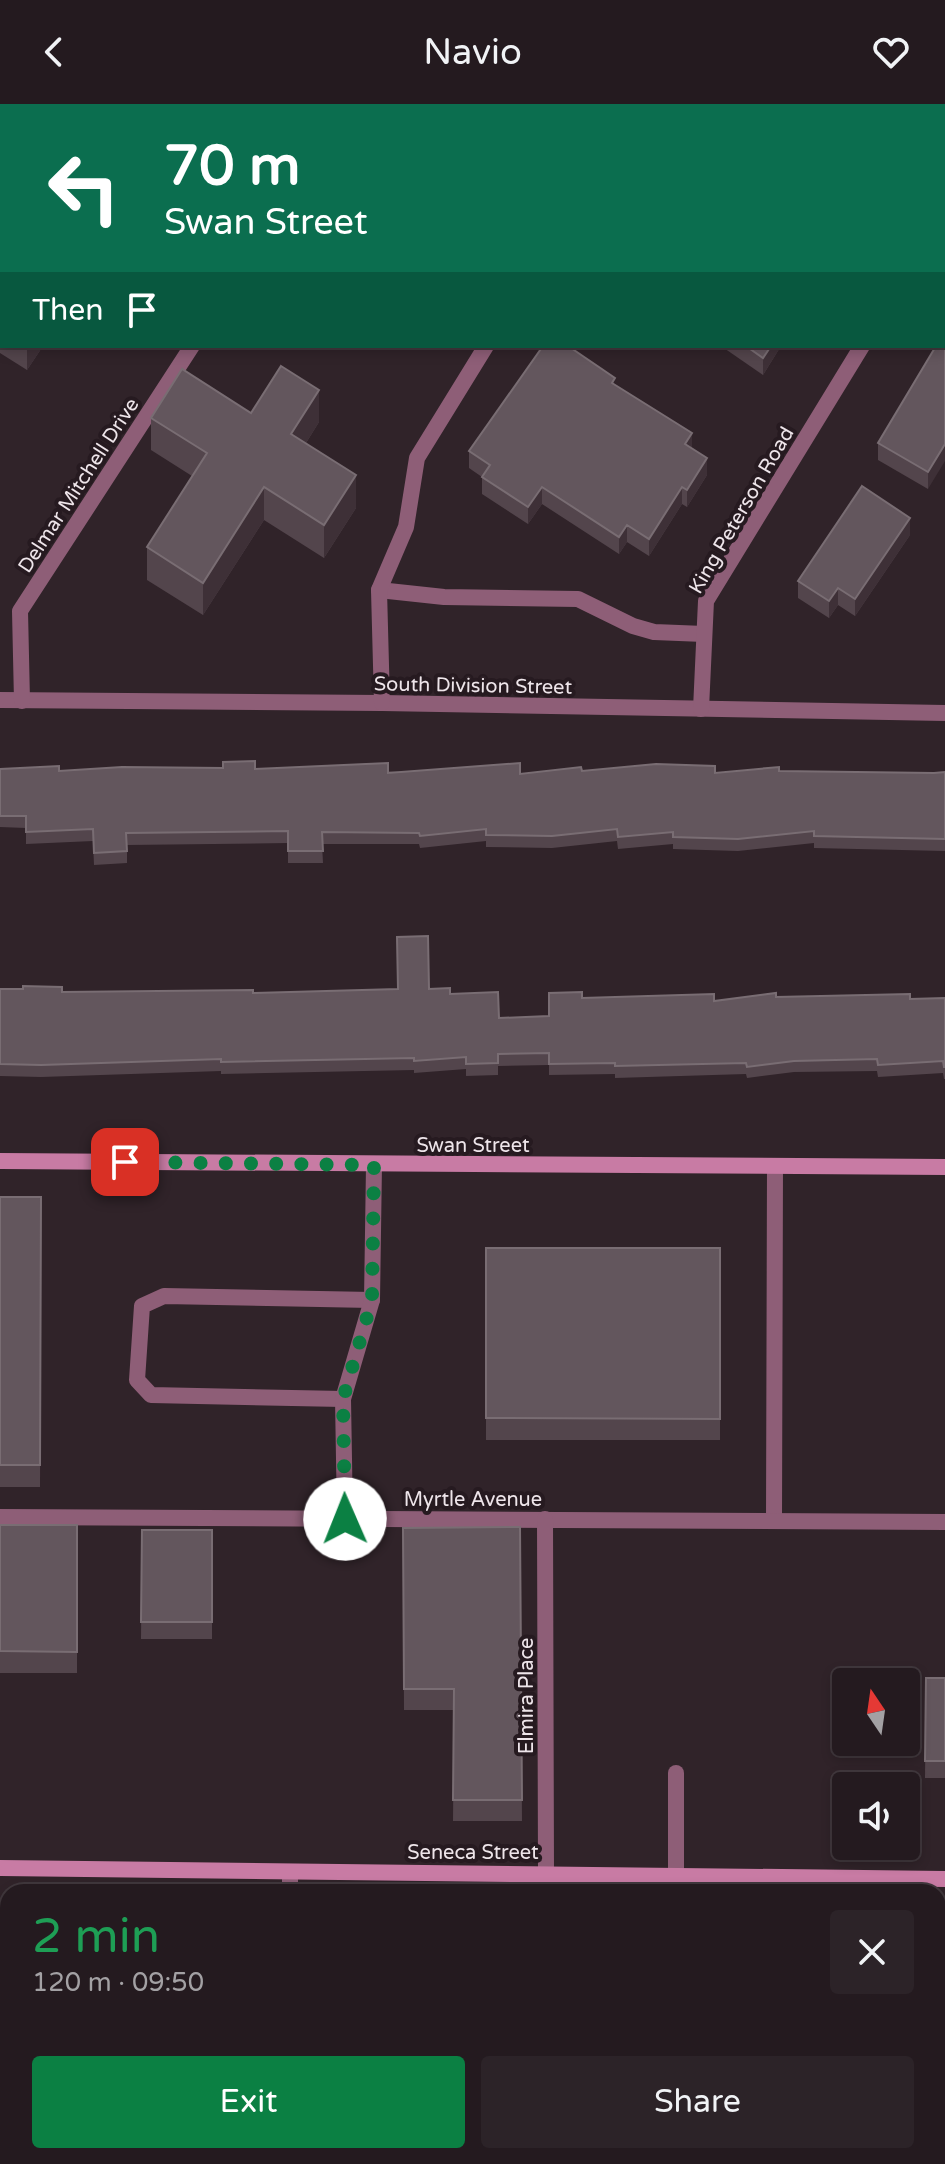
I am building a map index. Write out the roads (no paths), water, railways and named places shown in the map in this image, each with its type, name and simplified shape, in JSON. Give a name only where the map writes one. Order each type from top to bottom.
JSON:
[{"type":"main road","name":"Swan Street","points":[[0,1161],[945,1167]]},
{"type":"main road","name":"Seneca Street","points":[[0,1868],[945,1879]]},
{"type":"street","name":"Delmar Mitchell Drive","points":[[22,701],[20,611],[191,348]]},
{"type":"street","points":[[382,703],[379,590],[406,527],[417,458],[485,348]]},
{"type":"street","name":"King Peterson Road","points":[[701,709],[706,601],[861,348]]},
{"type":"street","points":[[379,590],[444,597],[578,599],[633,626],[654,632],[704,634]]},
{"type":"street","name":"South Division Street","points":[[0,700],[945,713]]},
{"type":"street","points":[[345,1519],[343,1399],[372,1300],[374,1165]]},
{"type":"street","points":[[774,1521],[775,1166]]},
{"type":"street","points":[[343,1399],[151,1395],[137,1380],[142,1306],[164,1296],[372,1300]]},
{"type":"street","name":"Myrtle Avenue","points":[[0,1517],[945,1522]]},
{"type":"street","name":"Elmira Place","points":[[545,1519],[546,1872]]},
{"type":"street","points":[[676,1773],[676,1874]]},
{"type":"street","points":[[290,1872],[290,1884]]}]
